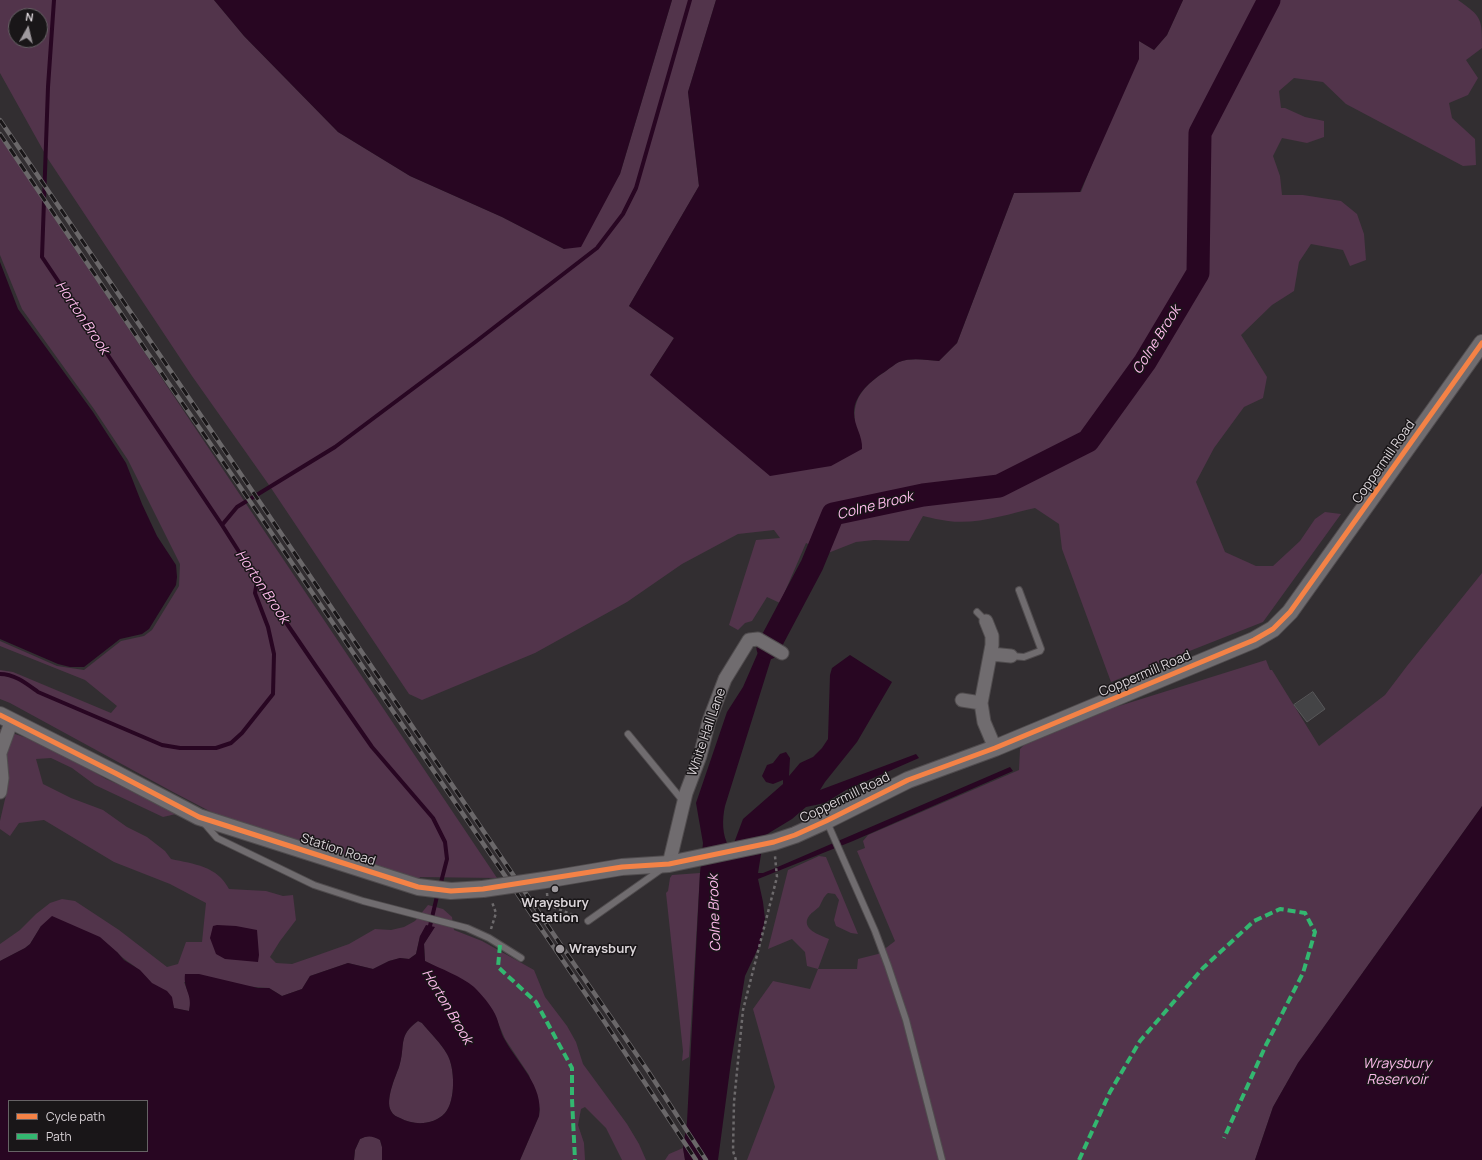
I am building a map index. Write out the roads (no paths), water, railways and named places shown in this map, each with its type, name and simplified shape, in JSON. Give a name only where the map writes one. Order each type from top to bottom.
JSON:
[{"type":"street","name":"Coppermill Road","points":[[694,860],[774,842],[795,835],[908,780],[995,748],[1254,640],[1273,629],[1290,612],[1482,343]]},
{"type":"street","points":[[981,616],[992,636],[991,654],[981,702],[984,722],[995,748]]},
{"type":"street","name":"White Hall Lane","points":[[669,864],[684,802],[700,756],[709,721],[725,679],[749,640],[758,639],[782,652]]},
{"type":"street","points":[[991,654],[1011,656]]},
{"type":"street","points":[[962,700],[981,702]]},
{"type":"street","points":[[0,792],[2,778],[0,754],[6,718]]},
{"type":"street","name":"Station Road","points":[[6,718],[199,817],[418,887],[451,891],[483,889],[622,867],[669,864],[694,860]]},
{"type":"lane","points":[[1011,656],[1024,657],[1040,651],[1041,649],[1019,590]]},
{"type":"lane","points":[[628,734],[684,802]]},
{"type":"lane","points":[[199,817],[218,838],[314,885],[363,901],[467,928],[489,938],[520,958]]},
{"type":"lane","points":[[826,821],[875,931],[906,1020],[941,1159]]},
{"type":"lane","points":[[588,921],[669,864]]},
{"type":"water","points":[[214,0],[672,0],[620,174],[581,247],[564,249],[502,217],[410,176],[338,132],[244,36]]},
{"type":"water","points":[[716,0],[1183,0],[1167,35],[1154,50],[1139,41],[1139,59],[1080,192],[1014,193],[957,343],[939,361],[919,359],[904,360],[894,365],[870,383],[860,394],[854,413],[862,449],[831,466],[770,476],[650,375],[674,338],[629,306],[699,186],[688,92]]},
{"type":"water","points":[[0,262],[18,309],[93,412],[126,463],[142,504],[157,536],[176,565],[176,585],[149,629],[142,634],[120,639],[84,667],[70,667],[58,664],[0,639]]},
{"type":"water","points":[[773,618],[789,622],[783,640],[771,659],[725,806],[723,827],[725,838],[729,847],[734,843],[743,819],[783,784],[783,780],[773,784],[766,782],[762,776],[767,765],[773,763],[780,754],[786,752],[790,758],[789,776],[800,763],[813,757],[828,739],[830,675],[832,668],[850,655],[892,682],[857,742],[820,790],[916,754],[919,758],[846,790],[825,803],[806,807],[792,819],[764,836],[758,873],[763,873],[773,869],[1010,767],[1013,771],[853,841],[758,879],[765,919],[760,944],[745,976],[731,1062],[718,1160],[685,1160],[683,1148],[687,1122],[700,873],[703,843],[696,803],[727,712],[743,687]]},
{"type":"water","name":"Wraysbury Reservoir","points":[[1482,806],[1482,1160],[1255,1160],[1273,1107],[1298,1063]]},
{"type":"water","points":[[52,916],[100,937],[124,960],[140,970],[152,983],[167,991],[172,997],[174,1008],[189,1011],[190,1000],[185,984],[185,974],[199,974],[258,988],[269,988],[282,996],[302,989],[310,976],[348,963],[373,969],[389,961],[400,958],[409,959],[416,954],[420,936],[426,925],[435,927],[424,944],[425,961],[463,979],[483,996],[493,1010],[503,1037],[534,1085],[540,1105],[539,1116],[520,1160],[382,1160],[382,1147],[380,1140],[370,1136],[360,1139],[355,1150],[354,1160],[0,1160],[0,961],[30,944],[41,926]],"holes":[[[418,1021],[422,1023],[439,1042],[450,1060],[453,1075],[453,1092],[449,1108],[445,1113],[430,1122],[417,1123],[406,1121],[395,1116],[391,1111],[389,1101],[391,1089],[401,1060],[403,1042],[407,1032],[411,1026]]]},
{"type":"water","points":[[213,926],[236,926],[257,930],[259,955],[258,962],[225,959],[216,954],[210,938]]},
{"type":"waterway","name":"Horton Brook","points":[[54,0],[48,87],[42,257],[222,525],[257,580],[372,747],[433,818],[445,842],[447,859],[440,886]]},
{"type":"waterway","points":[[222,525],[237,507],[335,447],[474,343],[597,248],[623,214],[636,188],[690,0]]},
{"type":"waterway","name":"Colne Brook","points":[[768,648],[812,565],[833,514],[923,495],[999,486],[1088,441],[1145,362],[1198,273],[1200,133],[1269,0]]},
{"type":"waterway","points":[[0,674],[5,674],[16,678],[38,692],[162,745],[180,748],[216,748],[231,743],[242,733],[273,694],[274,654],[268,627],[255,593],[257,581]]},
{"type":"waterway","name":"Horton Brook","points":[[428,930],[438,892]]},
{"type":"railway","points":[[0,120],[648,1071],[706,1160]]},
{"type":"railway","points":[[0,134],[147,352],[602,1018],[696,1160]]},
{"type":"place","name":"Wraysbury Station","points":[[555,889]]},
{"type":"place","name":"Wraysbury","points":[[560,949]]}]
